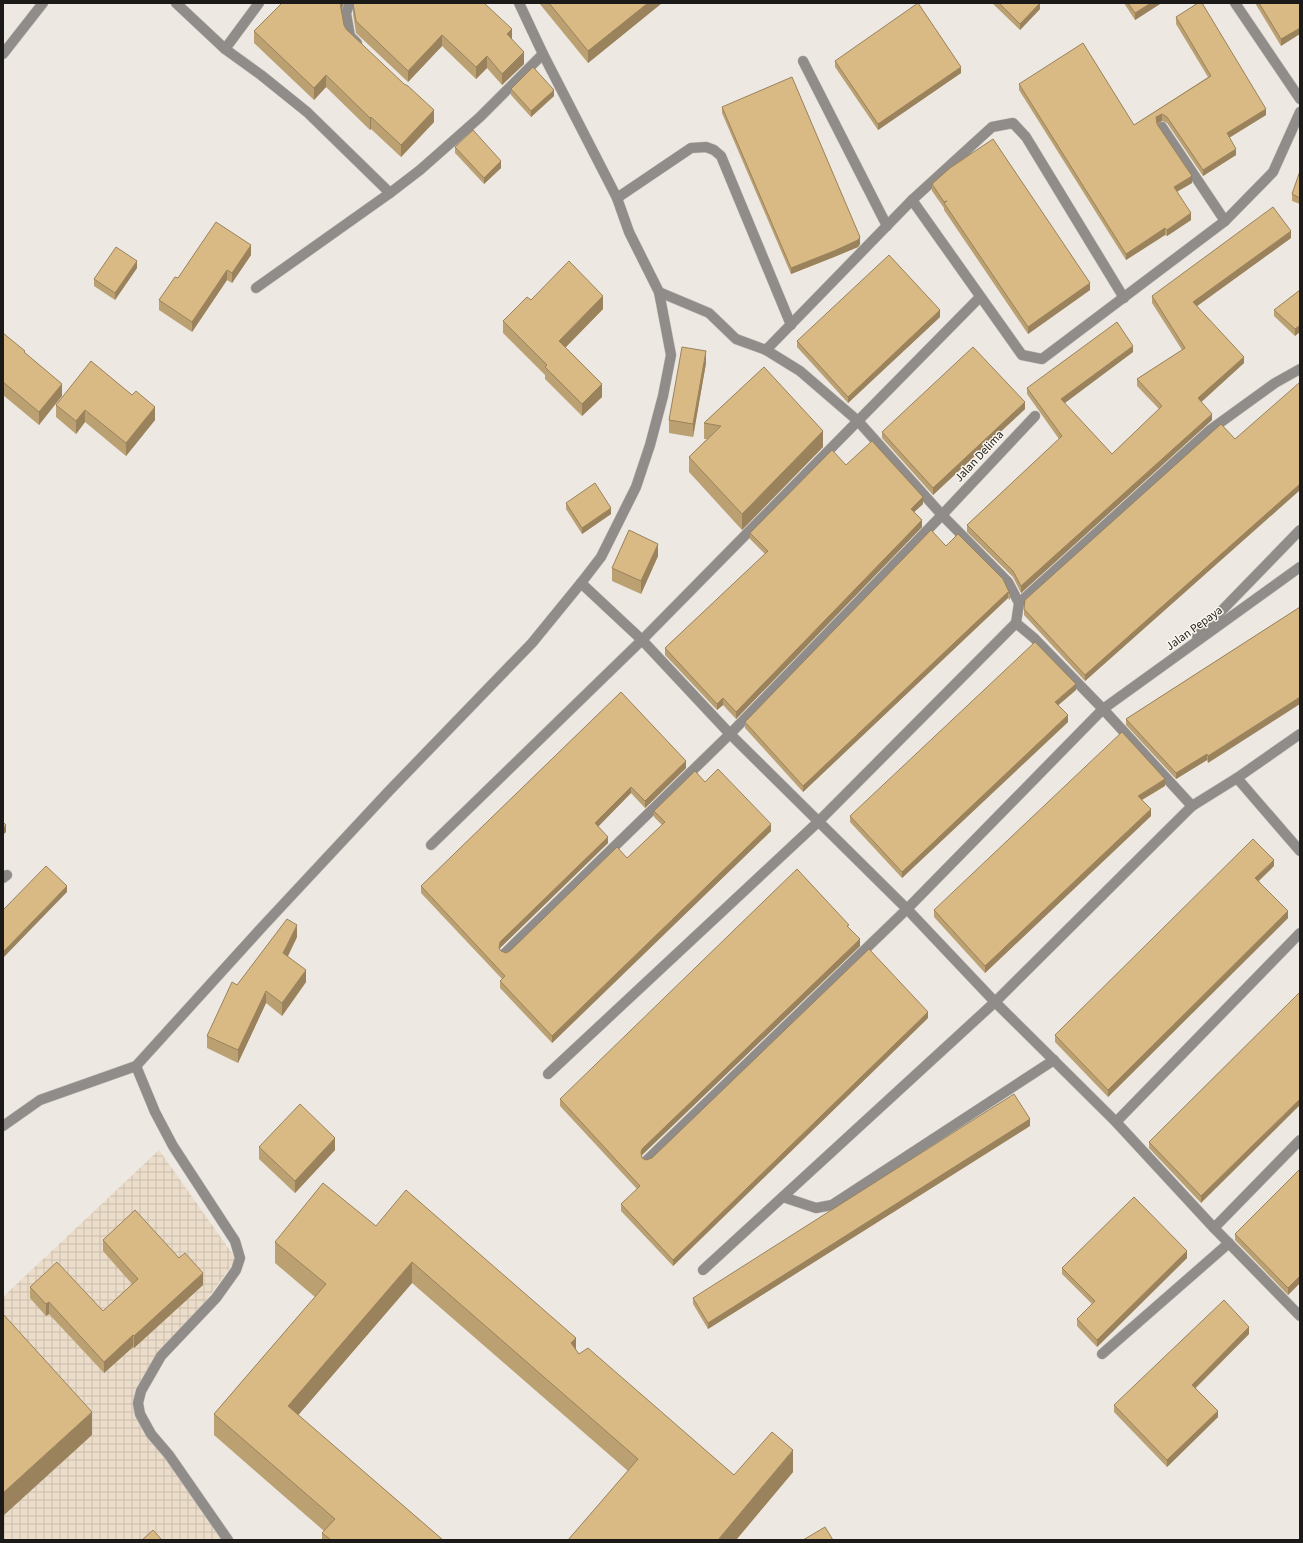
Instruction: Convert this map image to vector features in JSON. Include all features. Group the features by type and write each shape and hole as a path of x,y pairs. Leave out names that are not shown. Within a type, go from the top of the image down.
{"street":[{"path":"3,54 43,3"},
{"path":"176,3 225,49 261,75 307,112 390,193"},
{"path":"225,49 259,3"},
{"path":"350,3 346,13 350,36 362,47"},
{"path":"3,1126 40,1100 136,1066 264,925 389,791 532,643 582,583 601,556 636,487 664,396 671,355 659,292 629,232 618,198 543,54 519,3"},
{"path":"1235,3 1300,99"},
{"path":"256,288 420,170 480,117 543,54"},
{"path":"803,61 887,226"},
{"path":"912,200 1022,355 1042,359 1225,221 1273,172 1300,112"},
{"path":"766,350 912,200 992,127 1013,123 1026,137 1124,298"},
{"path":"1162,127 1225,221"},
{"path":"618,198 691,148 706,147 714,150 721,156 791,325"},
{"path":"548,1074 818,822 1016,623 1019,603 1008,582 942,515 858,421 800,371 766,350 736,339 709,313 659,292"},
{"path":"431,845 642,640 980,297"},
{"path":"1019,603 1210,430 1275,383 1300,369"},
{"name":"Jalan Delima","path":"505,953 730,734 942,515 1035,416"},
{"path":"1177,656 1300,530"},
{"name":"Jalan Pepaya","path":"647,1160 907,909 1103,709 1300,567"},
{"path":"582,583 642,640 730,734 907,909 995,1002 1116,1122 1214,1228 1298,1311"},
{"path":"1016,623 1034,638 1103,709 1192,806"},
{"path":"703,1270 995,1002 1192,806 1238,778 1300,734"},
{"path":"1238,778 1300,851"},
{"path":"1116,1122 1300,933"},
{"path":"783,1197 816,1208 832,1205 1054,1060"},
{"path":"136,1066 155,1112 173,1146 235,1241 240,1258 236,1270 216,1298 161,1356 141,1391 138,1403 140,1414 151,1434 169,1455 228,1540"},
{"path":"1214,1228 1300,1140"},
{"path":"1102,1354 1229,1243"}],"shaded area":[{"path":"159,1150 236,1259 135,1401 232,1540 3,1540 3,1297"}],"building":[{"path":"282,3 340,3 346,29 434,110 401,145 371,117 370,118 326,75 314,88 254,31"},
{"path":"353,3 484,3 512,29 507,34 524,52 502,74 487,56 476,67 442,35 408,71 356,21"},
{"path":"549,3 648,3 588,51"},
{"path":"918,3 961,67 878,124 835,61"},
{"path":"999,3 1040,3 1020,24"},
{"path":"1128,3 1151,3 1135,13"},
{"path":"1198,3 1202,3 1266,109 1227,133 1236,149 1203,170 1167,117 1162,114 1156,117 1157,124 1192,176 1174,187 1191,213 1167,230 1165,228 1126,254 1019,84 1083,43 1134,125 1211,76 1176,17"},
{"path":"1259,3 1300,3 1300,28 1281,39"},
{"path":"533,67 554,90 531,111 511,89"},
{"path":"792,77 860,237 858,240 834,251 791,268 722,107"},
{"path":"473,130 501,161 484,178 455,147"},
{"path":"993,139 1090,283 1028,327 944,203 947,201 944,202 932,184 950,168"},
{"path":"1300,171 1300,198 1292,194"},
{"path":"1273,207 1291,231 1193,302 1244,357 1198,398 1212,414 1021,586 1013,571 967,525 1062,436 1027,388 1117,322 1133,346 1061,399 1112,454 1162,406 1137,379 1185,348 1152,296"},
{"path":"216,222 251,245 232,273 227,270 192,322 159,300 175,277 178,278"},
{"path":"116,247 137,261 115,293 94,279"},
{"path":"889,255 940,310 848,397 797,341"},
{"path":"569,261 603,296 559,341 602,384 582,404 545,367 547,365 503,321 527,297 531,300"},
{"path":"1300,290 1300,325 1295,329 1274,310"},
{"path":"3,333 62,384 39,412 3,382"},
{"path":"682,347 706,351 693,424 669,420"},
{"path":"973,347 1025,402 933,488 882,432"},
{"path":"91,361 132,395 136,391 155,407 126,443 85,410 76,421 56,405"},
{"path":"764,367 823,431 742,514 689,457 721,426 704,423"},
{"path":"1299,383 1300,484 1085,675 1024,609 1025,600 1221,424 1235,439"},
{"path":"872,441 923,497 911,509 922,520 736,712 723,698 717,704 665,648 768,551 750,533 832,450 846,465"},
{"path":"595,483 611,508 582,528 566,503"},
{"path":"629,530 658,544 641,581 612,568"},
{"path":"931,530 946,546 958,534 1003,579 1010,594 1008,592 803,786 745,722"},
{"path":"1300,607 1300,697 1208,756 1207,754 1176,773 1126,719"},
{"path":"1035,642 1076,684 1055,702 1068,715 902,872 850,816"},
{"path":"621,692 686,761 645,801 631,787 595,823 608,837 500,942 499,948 501,951 506,953 510,951 617,847 627,858 665,822 654,811 695,771 705,782 718,769 771,824 552,1036 500,981 505,976 421,886"},
{"path":"1122,732 1165,779 1138,796 1151,809 985,966 934,910"},
{"path":"3,822 6,825 3,829"},
{"path":"1253,839 1274,860 1255,878 1288,911 1108,1090 1055,1035"},
{"path":"46,866 67,886 3,952 3,910"},
{"path":"797,869 860,939 642,1149 642,1158 646,1160 652,1158 869,949 928,1012 673,1260 621,1204 640,1186 560,1099"},
{"path":"287,919 297,925 283,953 306,970 282,1003 266,991 238,1050 207,1036 232,982 237,985"},
{"path":"1300,992 1300,1099 1201,1196 1149,1142"},
{"path":"1014,1094 1030,1119 708,1323 693,1298"},
{"path":"300,1104 335,1138 295,1181 259,1147"},
{"path":"1300,1169 1300,1276 1288,1288 1235,1234"},
{"path":"323,1183 376,1226 406,1190 576,1338 571,1343 579,1354 588,1348 734,1475 772,1432 793,1450 718,1540 568,1540 638,1459 412,1262 288,1406 443,1540 331,1540 322,1533 335,1519 214,1414 326,1284 275,1242"},
{"path":"1134,1197 1187,1251 1097,1340 1077,1319 1095,1301 1062,1268"},
{"path":"135,1210 179,1258 185,1253 203,1273 104,1362 49,1302 46,1304 30,1287 57,1262 103,1311 138,1279 103,1240"},
{"path":"1224,1300 1249,1327 1192,1385 1218,1411 1167,1460 1114,1405"},
{"path":"3,1314 92,1412 3,1493"},
{"path":"825,1527 833,1540 803,1540"},
{"path":"153,1530 162,1540 142,1540"}]}
